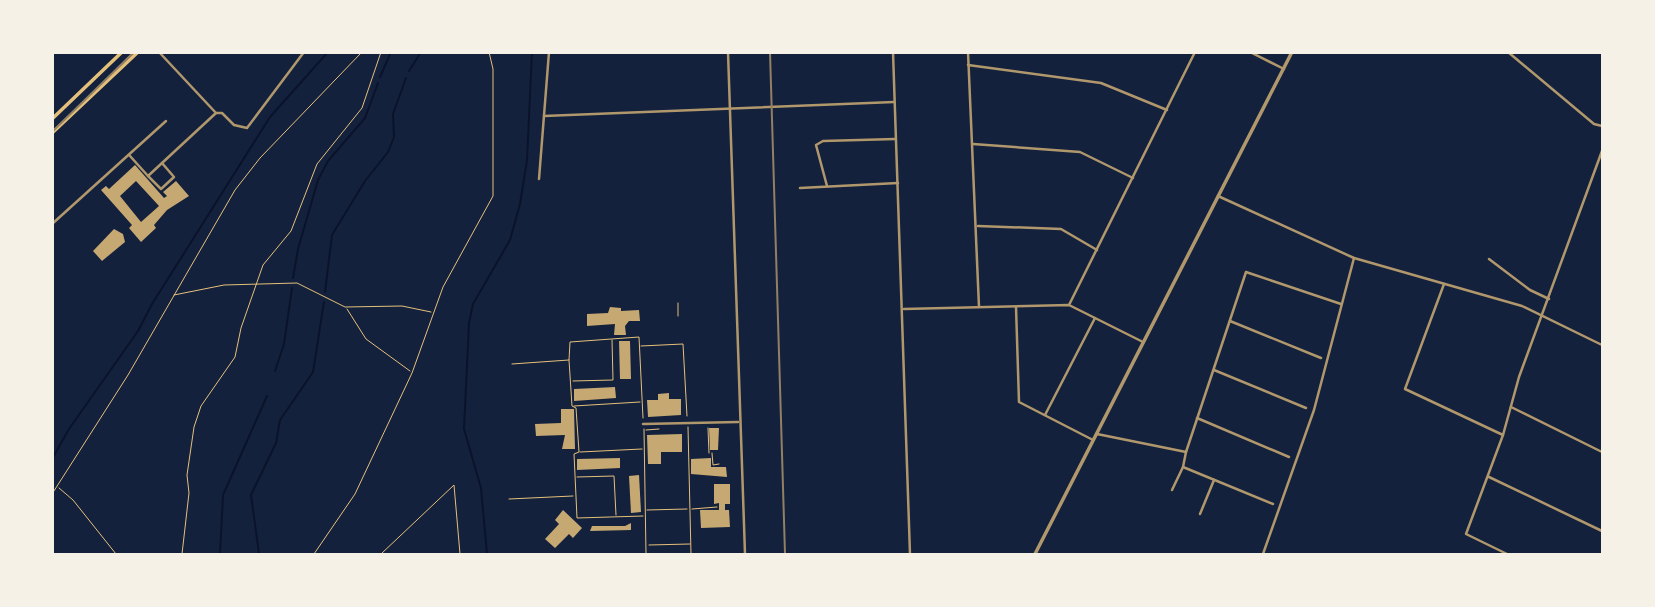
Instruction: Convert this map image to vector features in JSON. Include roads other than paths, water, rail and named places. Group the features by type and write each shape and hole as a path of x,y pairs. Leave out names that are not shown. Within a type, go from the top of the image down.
{"main road":[{"path":"52,119 122,52"},
{"path":"52,133 138,52"}],"street":[{"path":"159,52 216,113"},
{"path":"148,176 216,113 222,113 234,125 247,128 304,52"},
{"path":"539,179 549,52"},
{"path":"728,52 745,555"},
{"path":"892,52 910,555"},
{"path":"968,52 978,226 979,307"},
{"path":"1069,305 1195,52"},
{"path":"1250,52 1284,69"},
{"path":"1035,555 1292,52"},
{"path":"1508,52 1594,124 1602,126"},
{"path":"968,65 1101,83 1167,110"},
{"path":"544,116 894,102"},
{"path":"52,224 166,121"},
{"path":"827,186 816,145 823,141 895,139"},
{"path":"973,144 1080,152 1133,178"},
{"path":"1507,555 1466,534 1503,436 1543,315 1600,168 1602,151"},
{"path":"129,155 161,190 174,177 162,163"},
{"path":"800,188 898,183"},
{"path":"1218,196 1354,258 1522,306 1602,345"},
{"path":"978,226 1061,229 1097,250"},
{"path":"1263,555 1304,443 1354,258"},
{"path":"1489,259 1530,290 1549,299"},
{"path":"1172,490 1183,467 1246,272 1341,304"},
{"path":"1444,284 1405,389 1503,436"},
{"path":"903,309 1069,305 1143,342"},
{"path":"1016,307 1019,402 1093,440"},
{"path":"1045,415 1095,318"},
{"path":"1230,321 1321,358"},
{"path":"1214,370 1306,408"},
{"path":"1511,407 1602,452"},
{"path":"1198,418 1289,457"},
{"path":"643,424 739,422"},
{"path":"1097,434 1186,452"},
{"path":"1183,467 1273,504"},
{"path":"1487,476 1602,531"},
{"path":"1200,514 1214,480"}],"waterway":[{"path":"52,459 69,429 138,331 152,304 270,117 328,52"},
{"path":"380,77 391,52"},
{"path":"409,71 421,52"},
{"path":"487,554 481,488 464,429 469,323 473,304 510,240 520,204 527,160 532,52"},
{"path":"325,292 332,235 365,181 388,152 394,137 393,114 406,78"},
{"path":"293,278 298,249 318,180 328,161 365,118 378,83"},
{"path":"275,371 284,344 292,288"},
{"path":"259,554 251,495 276,443 280,420 313,372 324,302"},
{"path":"220,554 223,495 267,396"}],"tram line":[{"path":"52,132 134,52"}],"railway":[{"path":"770,52 785,554"}]}
